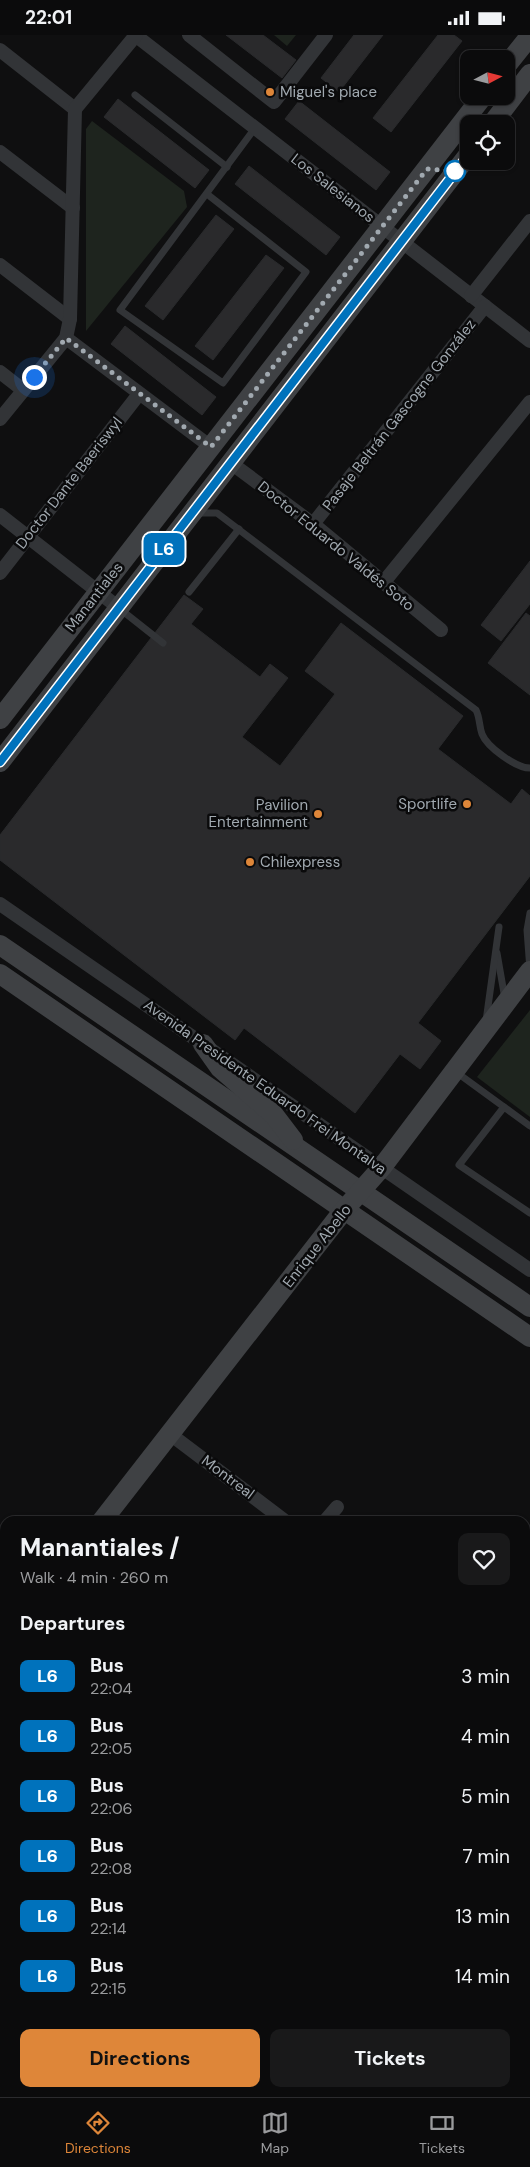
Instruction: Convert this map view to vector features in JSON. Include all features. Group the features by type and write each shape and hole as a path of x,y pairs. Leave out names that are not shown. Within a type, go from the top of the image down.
{"street":[{"path":"0,419 66,338 70,319 74,109 136,35"},
{"name":"Los Salesianos","path":"136,35 400,242 530,341"},
{"path":"189,35 274,102 326,35"},
{"path":"515,55 530,36"},
{"path":"0,50 74,109"},
{"path":"499,115 530,74"},
{"name":"Manantiales","path":"0,719 476,105"},
{"path":"0,152 73,209"},
{"name":"Manantiales","path":"0,762 460,165"},
{"name":"Pasaje Beltrán Gascogne González","path":"472,296 530,221"},
{"path":"0,265 70,319"},
{"name":"Pasaje Beltrán Gascogne González","path":"313,524 485,306"},
{"path":"66,338 211,447"},
{"path":"0,372 23,390"},
{"name":"Doctor Dante Baeriswyl","path":"0,573 139,394"},
{"path":"382,583 530,402"},
{"name":"Doctor Eduardo Valdés Soto","path":"230,463 313,524 441,630"},
{"path":"0,515 119,608"},
{"name":"Avenida Presidente Eduardo Frei Montalva","path":"0,904 530,1270"},
{"name":"Avenida Presidente Eduardo Frei Montalva","path":"0,945 530,1307"},
{"name":"Enrique Abello","path":"106,1516 344,1210 382,1167 530,971"},
{"path":"0,974 530,1337"},
{"path":"202,1044 223,1072 281,1122 299,1151"},
{"name":"Montreal","path":"170,1434 278,1516"},
{"path":"330,1516 337,1507"}],"lane":[{"path":"135,95 227,167"},
{"path":"206,194 306,272 223,383 120,310 206,194 256,128"},
{"path":"191,514 208,511 217,513 239,529 476,710 486,742 516,765 530,768"},
{"path":"189,592 239,529"},
{"path":"119,608 163,643"},
{"path":"530,913 527,930 530,971"},
{"path":"485,1030 495,945 499,927"},
{"path":"495,945 506,1002"},
{"path":"454,1071 530,1126"},
{"path":"504,1107 459,1165 530,1213"}],"shaded area":[{"path":"274,35 296,35 287,46"},
{"path":"92,121 184,191 187,207 86,331 86,129"},
{"path":"530,1010 530,1117 477,1077"}],"building":[{"path":"226,35 263,35 296,60 282,78"},
{"path":"354,35 383,35 339,92 321,78"},
{"path":"438,35 454,35 462,41 391,132 373,118"},
{"path":"118,99 209,170 195,188 104,117"},
{"path":"299,101 390,172 376,190 285,119"},
{"path":"249,166 340,237 326,255 235,184"},
{"path":"216,215 234,229 163,320 145,306"},
{"path":"266,255 284,268 213,360 195,346"},
{"path":"125,326 216,397 202,415 111,344"},
{"path":"530,561 530,604 501,641 481,625"},
{"path":"184,595 203,609 191,624 260,677 270,664 288,678 242,737 280,766 335,694 305,671 341,623 463,716 438,749 511,804 522,789 530,796 530,876 418,1023 441,1041 420,1069 400,1054 355,1113 244,1028 235,1040 0,860 0,835"},
{"path":"526,613 530,616 530,695 488,663"}],"bus line":[{"name":"L6","path":"0,762 460,166"}],"place":[{"name":"Miguel's place","path":"270,92"},
{"name":"Sportlife","path":"467,804"},
{"name":"Pavilion Entertainment","path":"318,814"},
{"name":"Chilexpress","path":"250,862"}],"route":[{"path":"34,377 66,338 211,447 427,169 455,171"}]}
